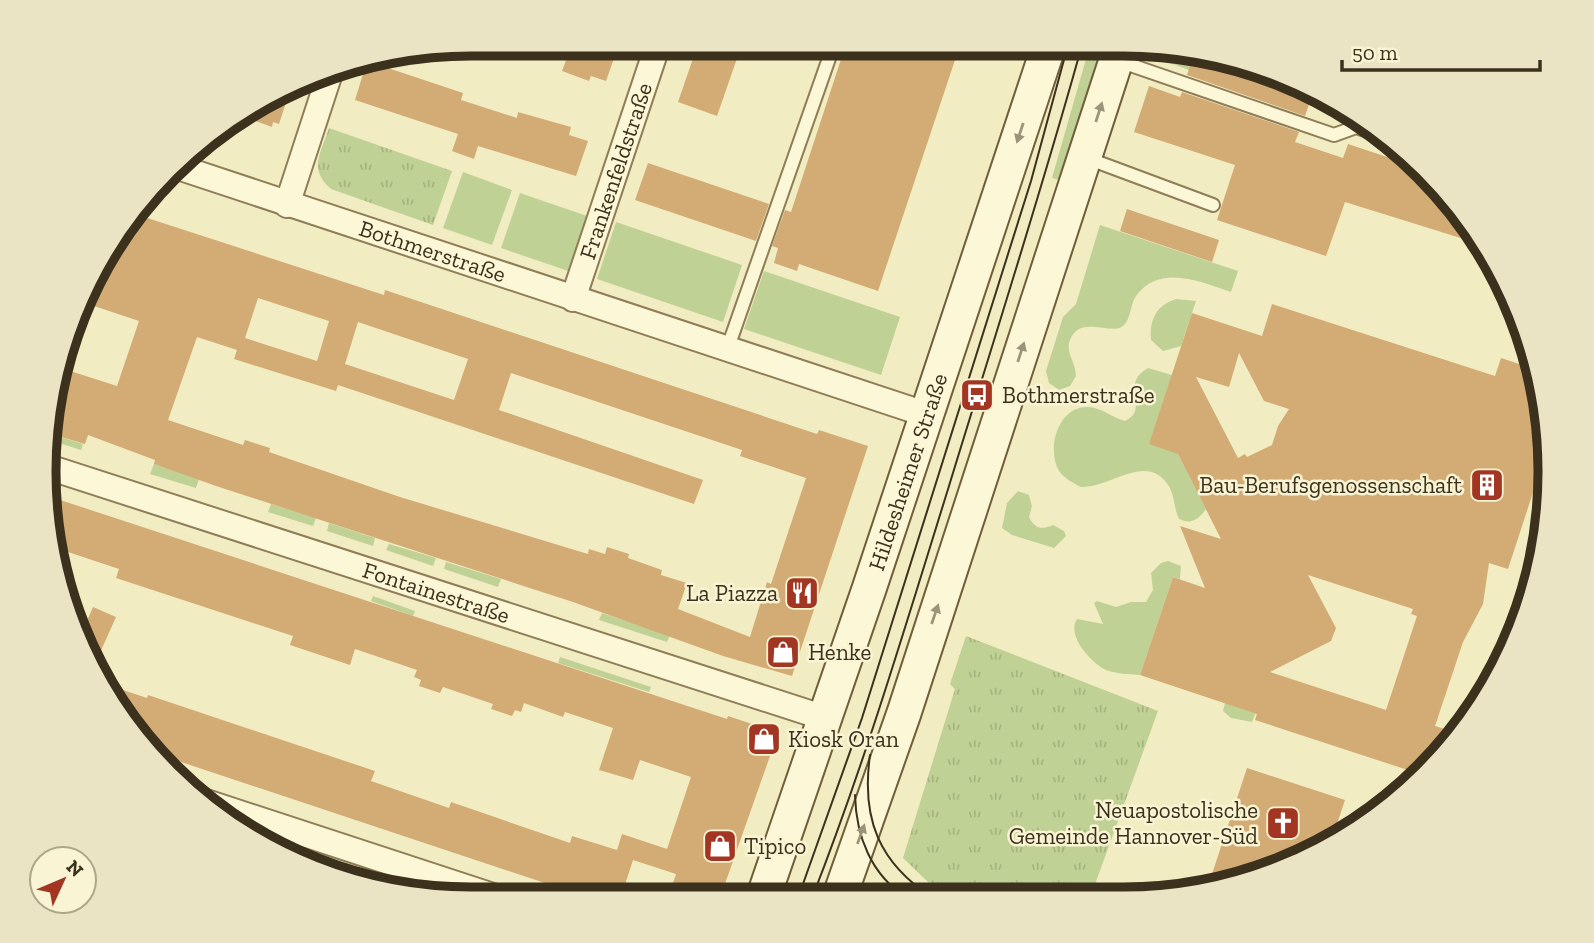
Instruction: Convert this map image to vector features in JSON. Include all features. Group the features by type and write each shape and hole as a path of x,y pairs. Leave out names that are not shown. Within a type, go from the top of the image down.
{"main road":[{"name":"Hildesheimer Straße","path":"767,887 1045,56"},
{"path":"843,887 904,713 1117,56"}],"street":[{"name":"Frankenfeldstraße","path":"573,299 654,56"},
{"path":"287,205 327,82"},
{"name":"Bothmerstraße","path":"186,170 925,415"},
{"name":"Fontainestraße","path":"56,470 825,718"},
{"path":"232,811 465,887"}],"lane":[{"path":"727,350 830,56"},
{"path":"1129,56 1334,135 1355,127"},
{"path":"1084,157 1213,205"}],"green space":[{"path":"1087,56 1103,56 1064,181 1052,178"},
{"path":"1155,58 1192,62 1189,70"},
{"path":"329,128 452,171 433,225 331,189 324,182 318,168 318,160"},
{"path":"463,172 512,190 492,245 443,228"},
{"path":"520,193 590,217 571,272 501,248"},
{"path":"616,222 742,265 723,322 597,279"},
{"path":"1100,225 1238,271 1231,292 1194,280 1157,280 1136,296 1128,320 1123,326 1111,329 1081,328 1075,332 1069,344 1076,376 1070,386 1059,390 1049,383 1046,371 1063,317 1076,304"},
{"path":"764,271 900,317 881,375 744,329"},
{"path":"1176,299 1196,301 1181,346 1163,351 1151,340 1151,326 1163,305"},
{"path":"1148,368 1172,375 1178,454 1206,509 1191,521 1179,519 1170,488 1161,477 1151,472 1140,471 1093,486 1081,487 1063,476 1055,462 1058,430 1069,413 1078,408 1089,407 1125,421 1135,410 1135,382"},
{"path":"58,436 83,444 81,450 57,442"},
{"path":"154,464 199,479 196,488 150,474"},
{"path":"1018,491 1029,495 1032,506 1029,517 1036,526 1045,528 1053,525 1064,531 1066,536 1054,548 1012,535 1002,528 1007,503"},
{"path":"271,504 316,518 313,526 268,512"},
{"path":"329,523 375,538 373,546 327,531"},
{"path":"389,544 436,558 433,566 386,550"},
{"path":"1168,561 1181,566 1180,579 1173,577 1140,675 1106,670 1087,655 1077,640 1074,625 1077,619 1103,624 1094,603 1097,601 1116,607 1131,602 1146,602 1153,590 1151,573 1161,563"},
{"path":"446,562 501,579 498,587 444,569"},
{"path":"373,596 415,611 413,616 371,601"},
{"path":"602,613 670,635 667,642 599,620"},
{"path":"966,636 1158,711 1094,887 936,887 903,858 955,689 950,684"},
{"path":"560,657 651,687 649,692 558,663"},
{"path":"1265,689 1252,722 1231,718 1223,711 1225,703"}],"building":[{"path":"568,56 615,56 606,81 591,76 589,81 562,71"},
{"path":"694,56 738,56 717,116 678,102"},
{"path":"842,56 956,56 878,291 799,264 797,271 774,263 778,248 772,246 785,210 791,212"},
{"path":"1191,62 1204,64 1256,78 1310,101 1305,116 1187,75"},
{"path":"382,66 463,93 461,100 517,118 518,112 571,127 569,135 588,141 576,176 478,146 474,159 452,151 458,134 355,100 364,70"},
{"path":"1149,86 1180,97 1182,92 1299,132 1295,142 1343,158 1348,144 1398,161 1435,198 1467,240 1345,202 1326,256 1217,220 1235,165 1134,132"},
{"path":"287,100 279,124 273,122 272,127 251,120"},
{"path":"648,163 769,204 756,241 635,200"},
{"path":"1127,209 1219,240 1212,262 1120,231"},
{"path":"144,217 384,295 385,290 817,434 819,430 868,446 792,676 723,656 573,602 216,486 154,464 155,460 88,435 85,444 58,436 69,370 117,386 139,321 91,305 112,264","holes":["258,298 329,321 317,361 245,338","358,322 468,359 454,400 345,364","197,337 237,350 234,359 336,391 338,385 694,504 703,480 499,410 511,373 742,450 740,456 806,478 771,584 767,582 750,637 678,609 687,583 661,575 662,570 628,558 629,554 607,547 605,554 589,549 588,554 400,497 269,452 270,448 245,440 243,445 168,420"]},
{"path":"1272,304 1495,376 1501,358 1524,366 1534,417 1538,478 1508,569 1489,563 1483,604 1463,642 1435,726 1447,730 1410,771 1255,720 1257,714 1140,675 1173,577 1205,588 1180,526 1221,539 1178,454 1149,444 1192,313 1262,336","holes":["1239,353 1264,401 1289,409 1278,426 1272,445 1247,457 1245,454 1238,458 1196,377 1229,387","1308,575 1413,609 1411,614 1417,616 1386,710 1270,672 1331,641 1336,628"]},
{"path":"57,499 727,719 728,716 773,731 776,739 724,887 672,887 676,874 633,860 624,887 557,887 172,759 142,724 118,688 147,698 148,695 375,771 371,781 449,808 451,802 570,843 572,836 617,850 622,834 667,849 691,777 640,760 633,780 599,770 613,728 565,712 563,717 524,703 521,712 515,710 512,716 491,709 493,704 443,687 440,693 419,686 421,680 414,677 417,670 355,649 350,665 290,645 293,636 116,578 119,569 64,551"},
{"path":"93,607 116,617 99,655 88,631 85,624"},
{"name":"Neuapostolische Gemeinde Hannover-Süd","path":"1247,768 1345,800 1336,827 1330,831 1282,855 1211,877"}],"tram line":[{"path":"802,887 862,718 1031,181 1065,56"},
{"path":"816,887 850,796 901,641 1034,211 1079,56"},
{"path":"870,755 868,799 878,837 899,870 918,887"},
{"path":"855,795 862,840 875,866 892,887"}],"place":[{"name":"Bothmerstraße","path":"977,395"},
{"name":"Bau-Berufsgenossenschaft","path":"1487,485"},
{"name":"La Piazza","path":"802,593"},
{"name":"Henke","path":"783,652"},
{"name":"Kiosk Oran","path":"764,739"},
{"name":"Neuapostolische Gemeinde Hannover-Süd","path":"1283,823"},
{"name":"Tipico","path":"720,846"}]}
